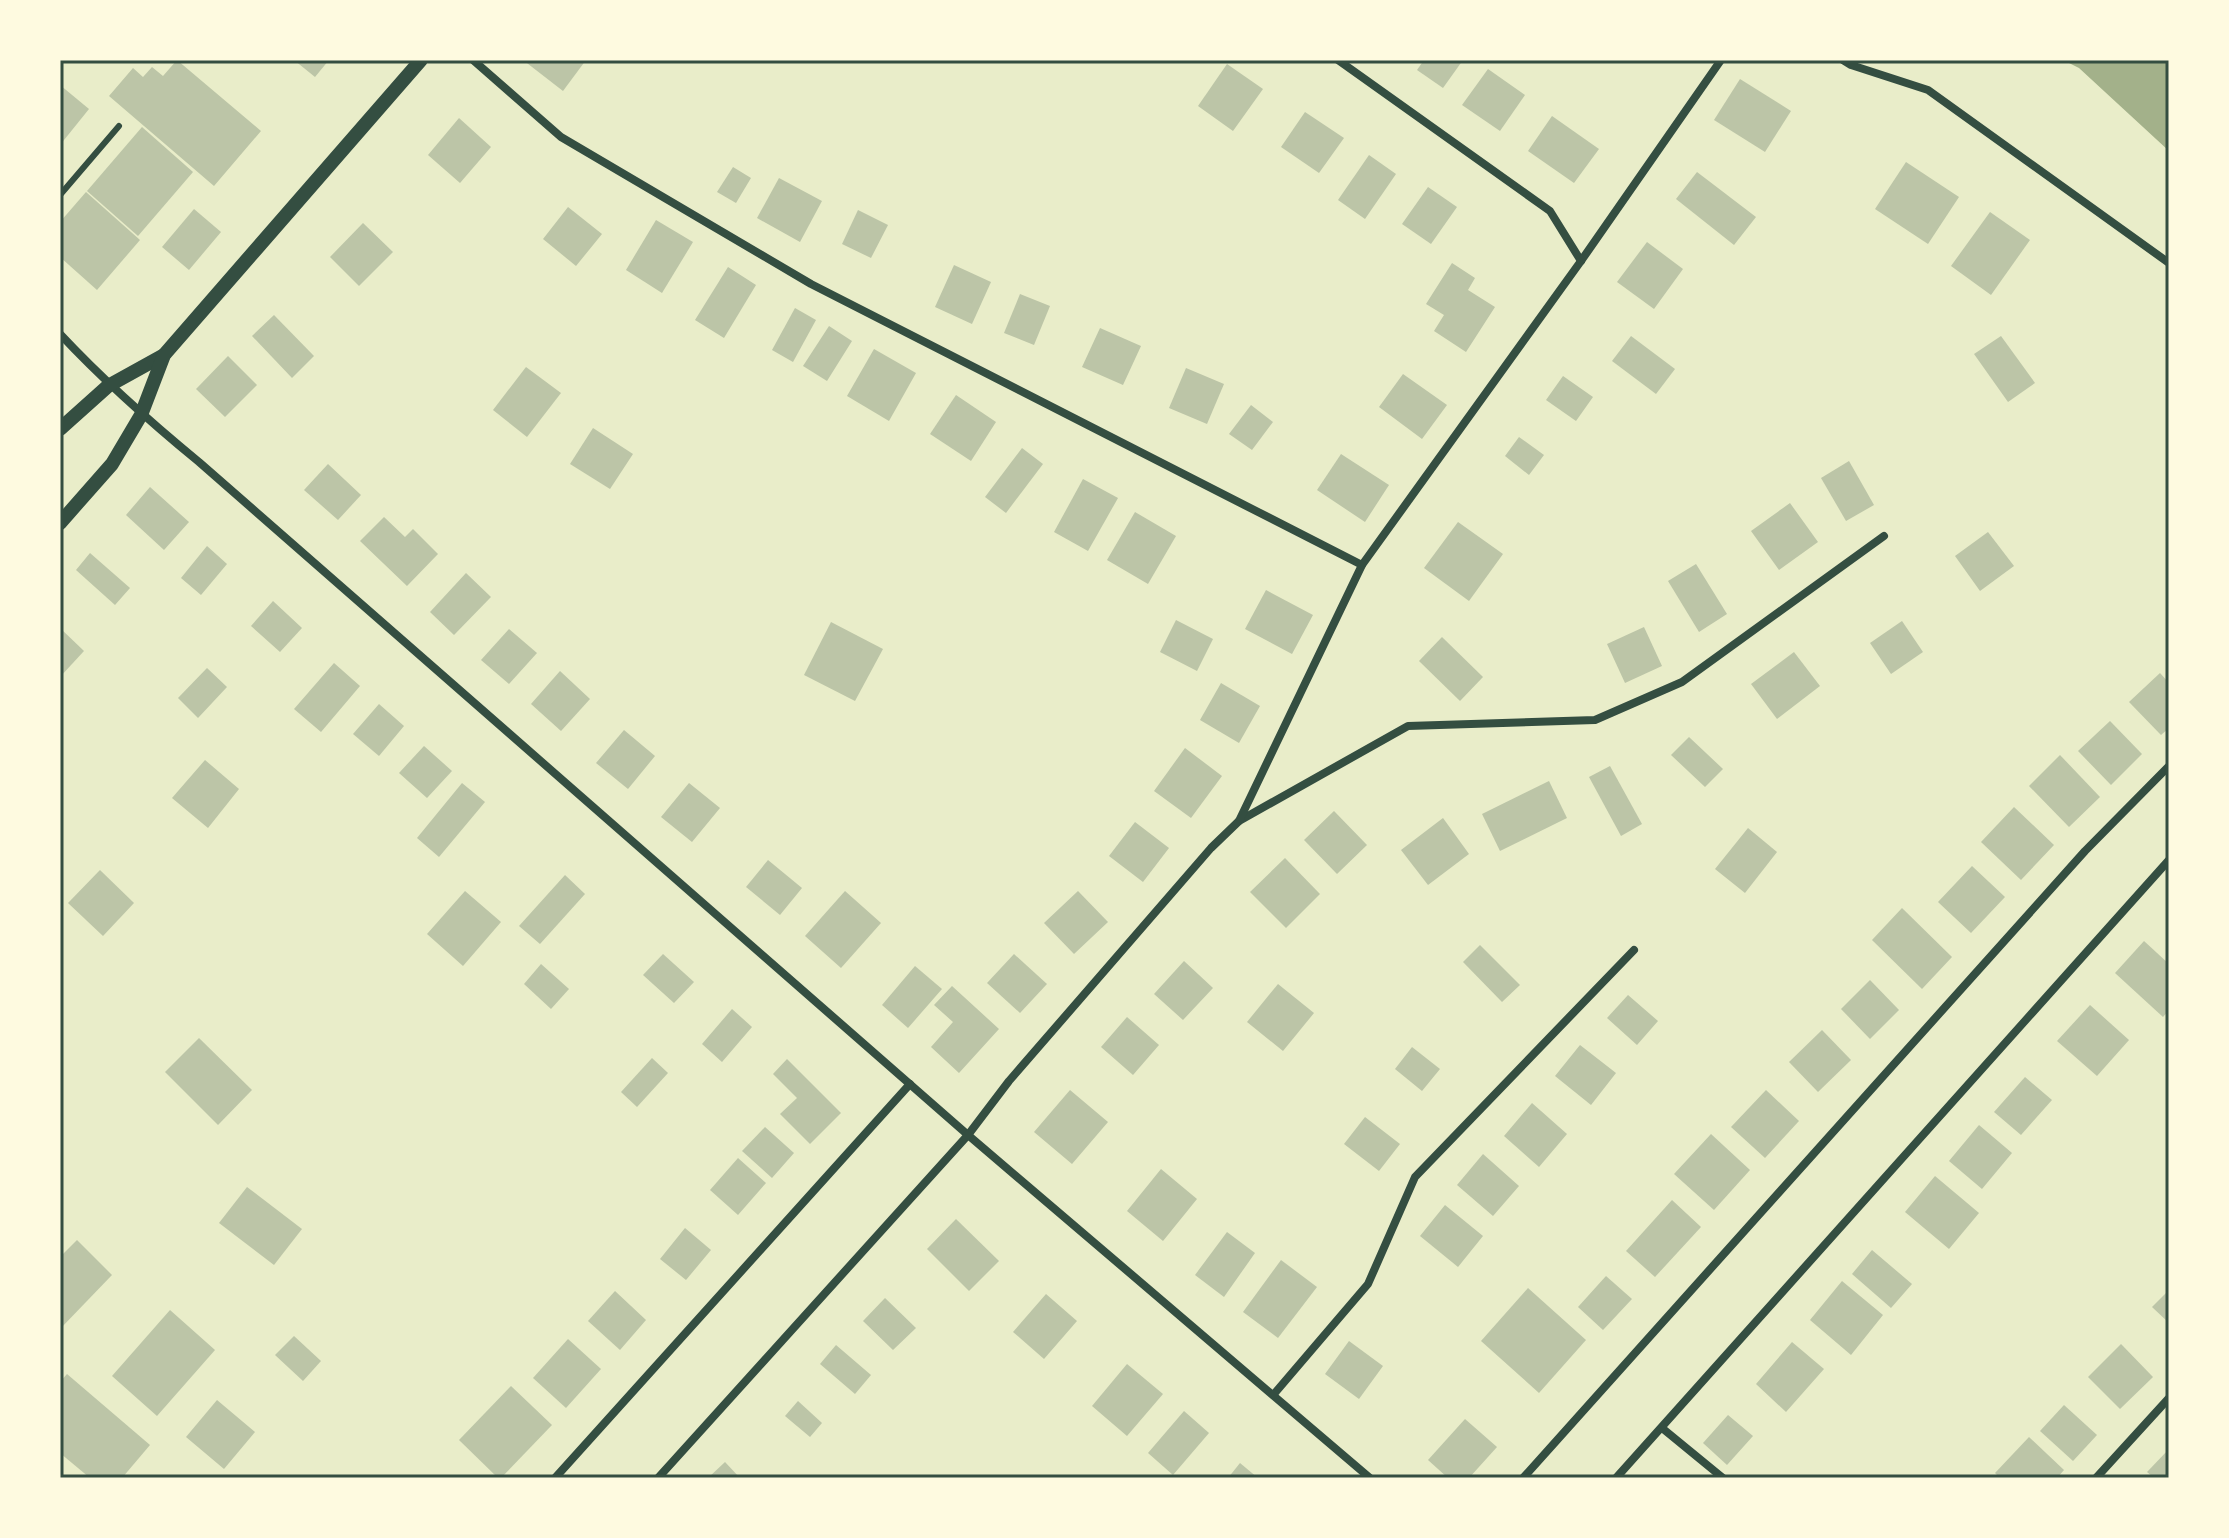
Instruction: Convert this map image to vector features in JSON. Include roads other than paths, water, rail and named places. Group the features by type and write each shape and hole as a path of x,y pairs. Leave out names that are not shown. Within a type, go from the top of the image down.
{"street":[{"path":"60,429 108,386 164,355 421,60"},
{"path":"473,60 561,137 811,284 1362,565"},
{"path":"1338,60 1550,211 1581,261"},
{"path":"1239,821 1362,565 1721,60"},
{"path":"1843,60 1928,90 2169,263"},
{"path":"60,334 108,386 141,415 199,462 968,1135 1370,1478"},
{"path":"60,523 112,464 141,415 164,355"},
{"path":"658,1478 968,1135 1019,1069 1211,848 1239,821 1408,726 1595,720 1682,682 1884,536"},
{"path":"1523,1478 2085,851 2169,766"},
{"path":"1616,1478 2169,860"},
{"path":"1274,1394 1368,1284 1415,1177 1634,950"},
{"path":"555,1478 910,1084"},
{"path":"2096,1478 2169,1398"},
{"path":"1662,1428 1723,1478"}],"lane":[{"path":"60,195 119,126"}]}
